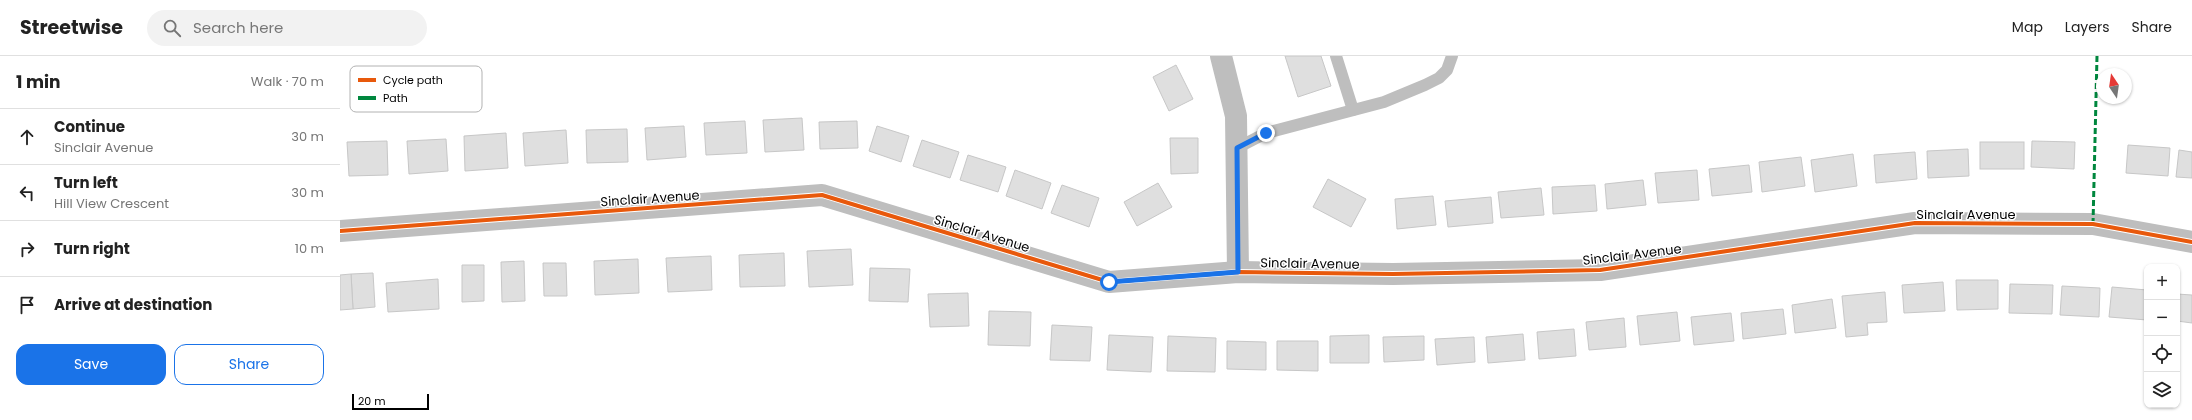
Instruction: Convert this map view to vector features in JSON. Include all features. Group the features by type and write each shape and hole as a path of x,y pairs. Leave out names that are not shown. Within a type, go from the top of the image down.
{"street":[{"path":"1221,56 1236,116 1238,272"},
{"name":"Sinclair Avenue","path":"340,231 822,195 1109,282 1238,272 1393,274 1600,270 1915,223 2093,224 2192,242"}],"lane":[{"path":"1336,56 1353,110"},
{"path":"1237,148 1266,133 1384,102 1440,78 1447,70 1452,56"}],"building":[{"path":"1285,56 1321,56 1331,86 1298,97"},
{"path":"1176,65 1193,99 1169,111 1153,77"},
{"path":"802,118 804,150 765,152 763,120"},
{"path":"745,121 747,153 706,155 704,123"},
{"path":"857,121 858,148 820,149 819,122"},
{"path":"684,126 686,157 647,160 645,128"},
{"path":"877,126 909,136 901,162 869,151"},
{"path":"627,129 628,162 587,163 586,130"},
{"path":"566,130 568,163 525,166 523,133"},
{"path":"506,133 508,168 465,171 464,136"},
{"path":"1170,138 1198,138 1198,173 1171,174"},
{"path":"446,139 448,171 409,174 407,141"},
{"path":"922,140 959,152 950,178 913,166"},
{"path":"387,141 388,175 349,176 347,142"},
{"path":"2032,141 2075,142 2074,169 2031,167"},
{"path":"1980,142 2024,142 2024,169 1980,169"},
{"path":"2128,145 2170,148 2168,176 2126,173"},
{"path":"1968,149 1969,176 1928,178 1927,151"},
{"path":"2179,150 2192,152 2192,178 2176,177"},
{"path":"1915,152 1917,179 1876,183 1874,155"},
{"path":"1853,154 1857,186 1815,192 1811,160"},
{"path":"968,155 1006,167 998,192 960,180"},
{"path":"1801,157 1805,186 1762,192 1759,162"},
{"path":"1749,165 1752,192 1712,196 1709,169"},
{"path":"1015,170 1051,183 1042,209 1006,196"},
{"path":"1697,170 1699,200 1658,203 1655,173"},
{"path":"1328,179 1366,199 1351,227 1313,207"},
{"path":"1643,180 1646,205 1607,209 1605,184"},
{"path":"1158,183 1172,207 1137,226 1124,202"},
{"path":"1062,185 1099,198 1089,227 1051,213"},
{"path":"1595,185 1597,211 1553,214 1552,187"},
{"path":"1541,188 1544,215 1501,218 1498,192"},
{"path":"1433,196 1436,225 1397,229 1395,199"},
{"path":"1491,197 1493,223 1448,227 1445,201"},
{"path":"851,249 853,285 809,287 807,251"},
{"path":"784,253 785,286 740,287 739,255"},
{"path":"711,256 712,290 668,292 666,258"},
{"path":"638,259 639,293 595,295 594,261"},
{"path":"524,261 525,301 502,302 501,262"},
{"path":"543,263 566,263 567,296 544,296"},
{"path":"462,265 484,265 484,301 462,302"},
{"path":"870,268 910,269 908,302 869,301"},
{"path":"373,273 375,307 353,309 351,274"},
{"path":"351,274 353,309 340,310 340,275"},
{"path":"438,279 439,309 388,312 386,283"},
{"path":"1956,280 1998,280 1998,309 1957,310"},
{"path":"1943,282 1945,311 1904,313 1902,285"},
{"path":"2010,284 2053,285 2052,314 2009,313"},
{"path":"2062,286 2100,288 2099,317 2060,315"},
{"path":"2112,287 2144,290 2144,320 2109,317"},
{"path":"1885,292 1887,322 1867,323 1868,335 1846,337 1842,296"},
{"path":"968,293 969,326 930,327 928,294"},
{"path":"2180,294 2192,295 2192,323 2180,321"},
{"path":"1832,299 1836,328 1795,333 1792,305"},
{"path":"1783,309 1786,334 1743,339 1741,313"},
{"path":"989,311 1031,312 1030,346 988,345"},
{"path":"1677,312 1680,341 1640,345 1637,316"},
{"path":"1731,313 1734,341 1694,345 1691,317"},
{"path":"1624,318 1626,347 1589,350 1586,322"},
{"path":"1052,325 1092,327 1090,361 1050,360"},
{"path":"1574,329 1576,356 1539,359 1537,332"},
{"path":"1523,334 1525,360 1488,363 1486,337"},
{"path":"1109,335 1153,337 1151,372 1107,370"},
{"path":"1369,335 1369,363 1330,363 1330,336"},
{"path":"1168,336 1216,338 1215,372 1167,371"},
{"path":"1424,336 1424,360 1384,362 1383,337"},
{"path":"1474,337 1475,362 1437,365 1435,339"},
{"path":"1227,341 1266,342 1266,370 1227,369"},
{"path":"1277,341 1318,341 1318,371 1277,370"}],"marked path":[{"path":"2093,224 2097,56"}],"cycle path":[{"path":"340,231 822,195 1109,282 1238,272 1393,274 1600,270 1915,223 2093,224 2192,242"}],"route":[{"path":"1109,282 1238,272 1237,148 1266,133"}]}
